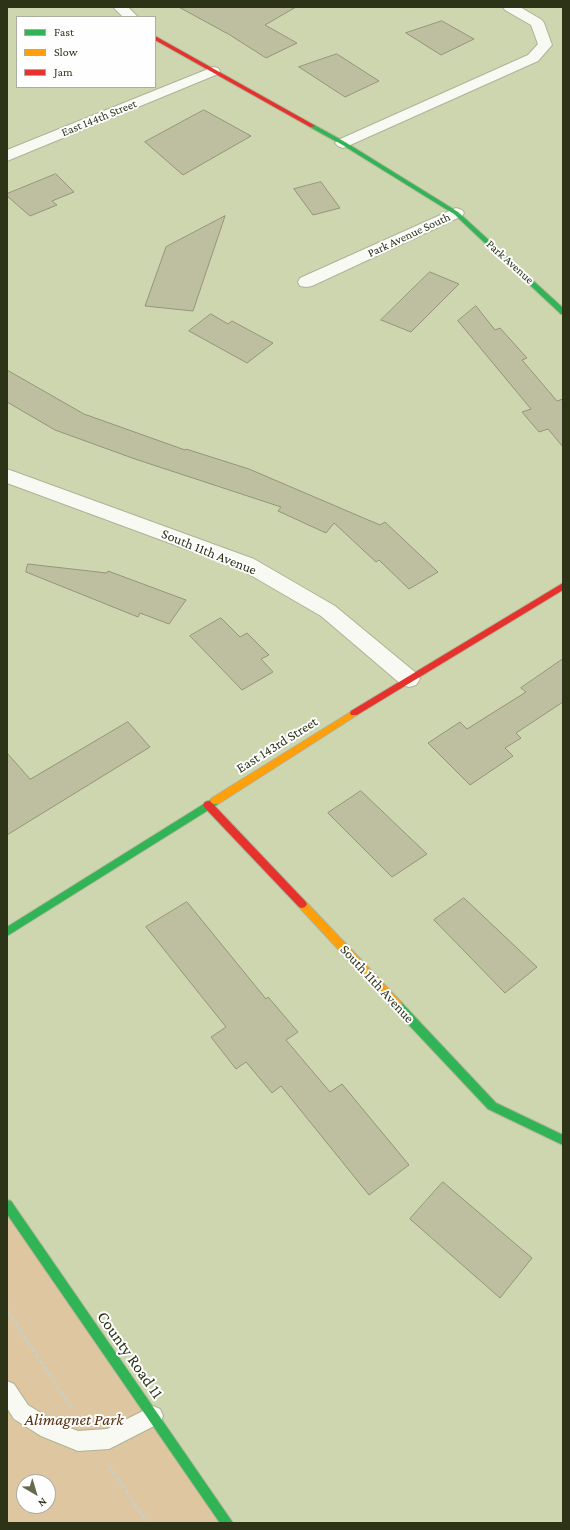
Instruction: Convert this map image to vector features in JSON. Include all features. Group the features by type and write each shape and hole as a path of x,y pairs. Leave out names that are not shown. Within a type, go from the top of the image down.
{"street":[{"path":"120,7 130,16"},
{"path":"343,143 533,58 545,45 537,23 510,7"},
{"path":"156,39 213,71"},
{"name":"Park Avenue South","path":"213,71 343,143 456,213"},
{"name":"East 144th Street","path":"7,156 213,71"},
{"name":"Park Avenue South","path":"306,282 456,213"},
{"name":"Park Avenue","path":"456,213 560,304"},
{"name":"South 11th Avenue","path":"7,476 247,564 328,611 409,679"},
{"name":"East 143rd Street","path":"7,932 208,804 409,679 563,586"},
{"name":"South 11th Avenue","path":"208,804 492,1106 563,1140"},
{"name":"County Road 11","path":"7,1205 227,1523"}],"lane":[{"path":"7,1391 21,1412 48,1429 78,1441 109,1439 153,1416"}],"green space":[{"name":"Alimagnet Park","path":"7,1205 227,1523 7,1523"}],"building":[{"path":"179,7 296,7 265,25 297,43 266,58 230,35"},
{"path":"442,21 474,39 441,55 406,33"},
{"path":"337,54 379,81 345,97 299,67"},
{"path":"204,110 251,136 183,175 145,142"},
{"path":"56,174 74,192 52,201 57,205 30,216 7,196 7,194"},
{"path":"321,182 340,208 313,215 294,189"},
{"path":"225,216 193,311 145,306 166,247"},
{"path":"430,272 459,284 411,332 381,320"},
{"path":"476,306 495,330 500,328 527,358 522,360 557,401 563,399 563,447 548,429 539,432 522,412 531,409 458,321"},
{"path":"211,314 228,324 232,321 273,343 247,363 189,331"},
{"path":"7,370 84,414 185,450 186,449 249,469 380,525 385,522 438,572 409,589 379,560 376,562 334,523 326,533 278,511 281,507 135,459 55,430 7,402"},
{"path":"28,564 107,573 108,571 186,600 169,624 140,613 138,617 26,572"},
{"path":"221,618 240,637 247,633 269,655 261,659 273,672 242,690 190,636"},
{"path":"563,659 563,702 516,733 521,738 505,748 513,756 470,785 428,743 460,722 467,729 526,692 521,688"},
{"path":"128,722 150,747 7,835 7,753 30,779"},
{"path":"361,791 427,854 392,877 328,813"},
{"path":"464,898 537,967 505,993 434,920"},
{"path":"187,902 266,999 268,997 298,1032 286,1040 330,1092 342,1084 409,1165 369,1195 281,1086 272,1093 246,1062 236,1069 211,1037 226,1027 146,927"},
{"path":"443,1182 532,1258 500,1298 410,1219"}],"traffic: fast":[{"path":"312,126 343,143 456,213 563,312"},
{"path":"7,932 215,801"},
{"path":"397,1005 492,1106 563,1140"},
{"path":"7,1205 227,1523"}],"traffic: slow":[{"path":"215,801 354,713"},
{"path":"302,904 397,1005"}],"traffic: jam":[{"path":"156,39 312,126"},
{"path":"354,713 563,586"},
{"path":"208,805 302,904"}]}
